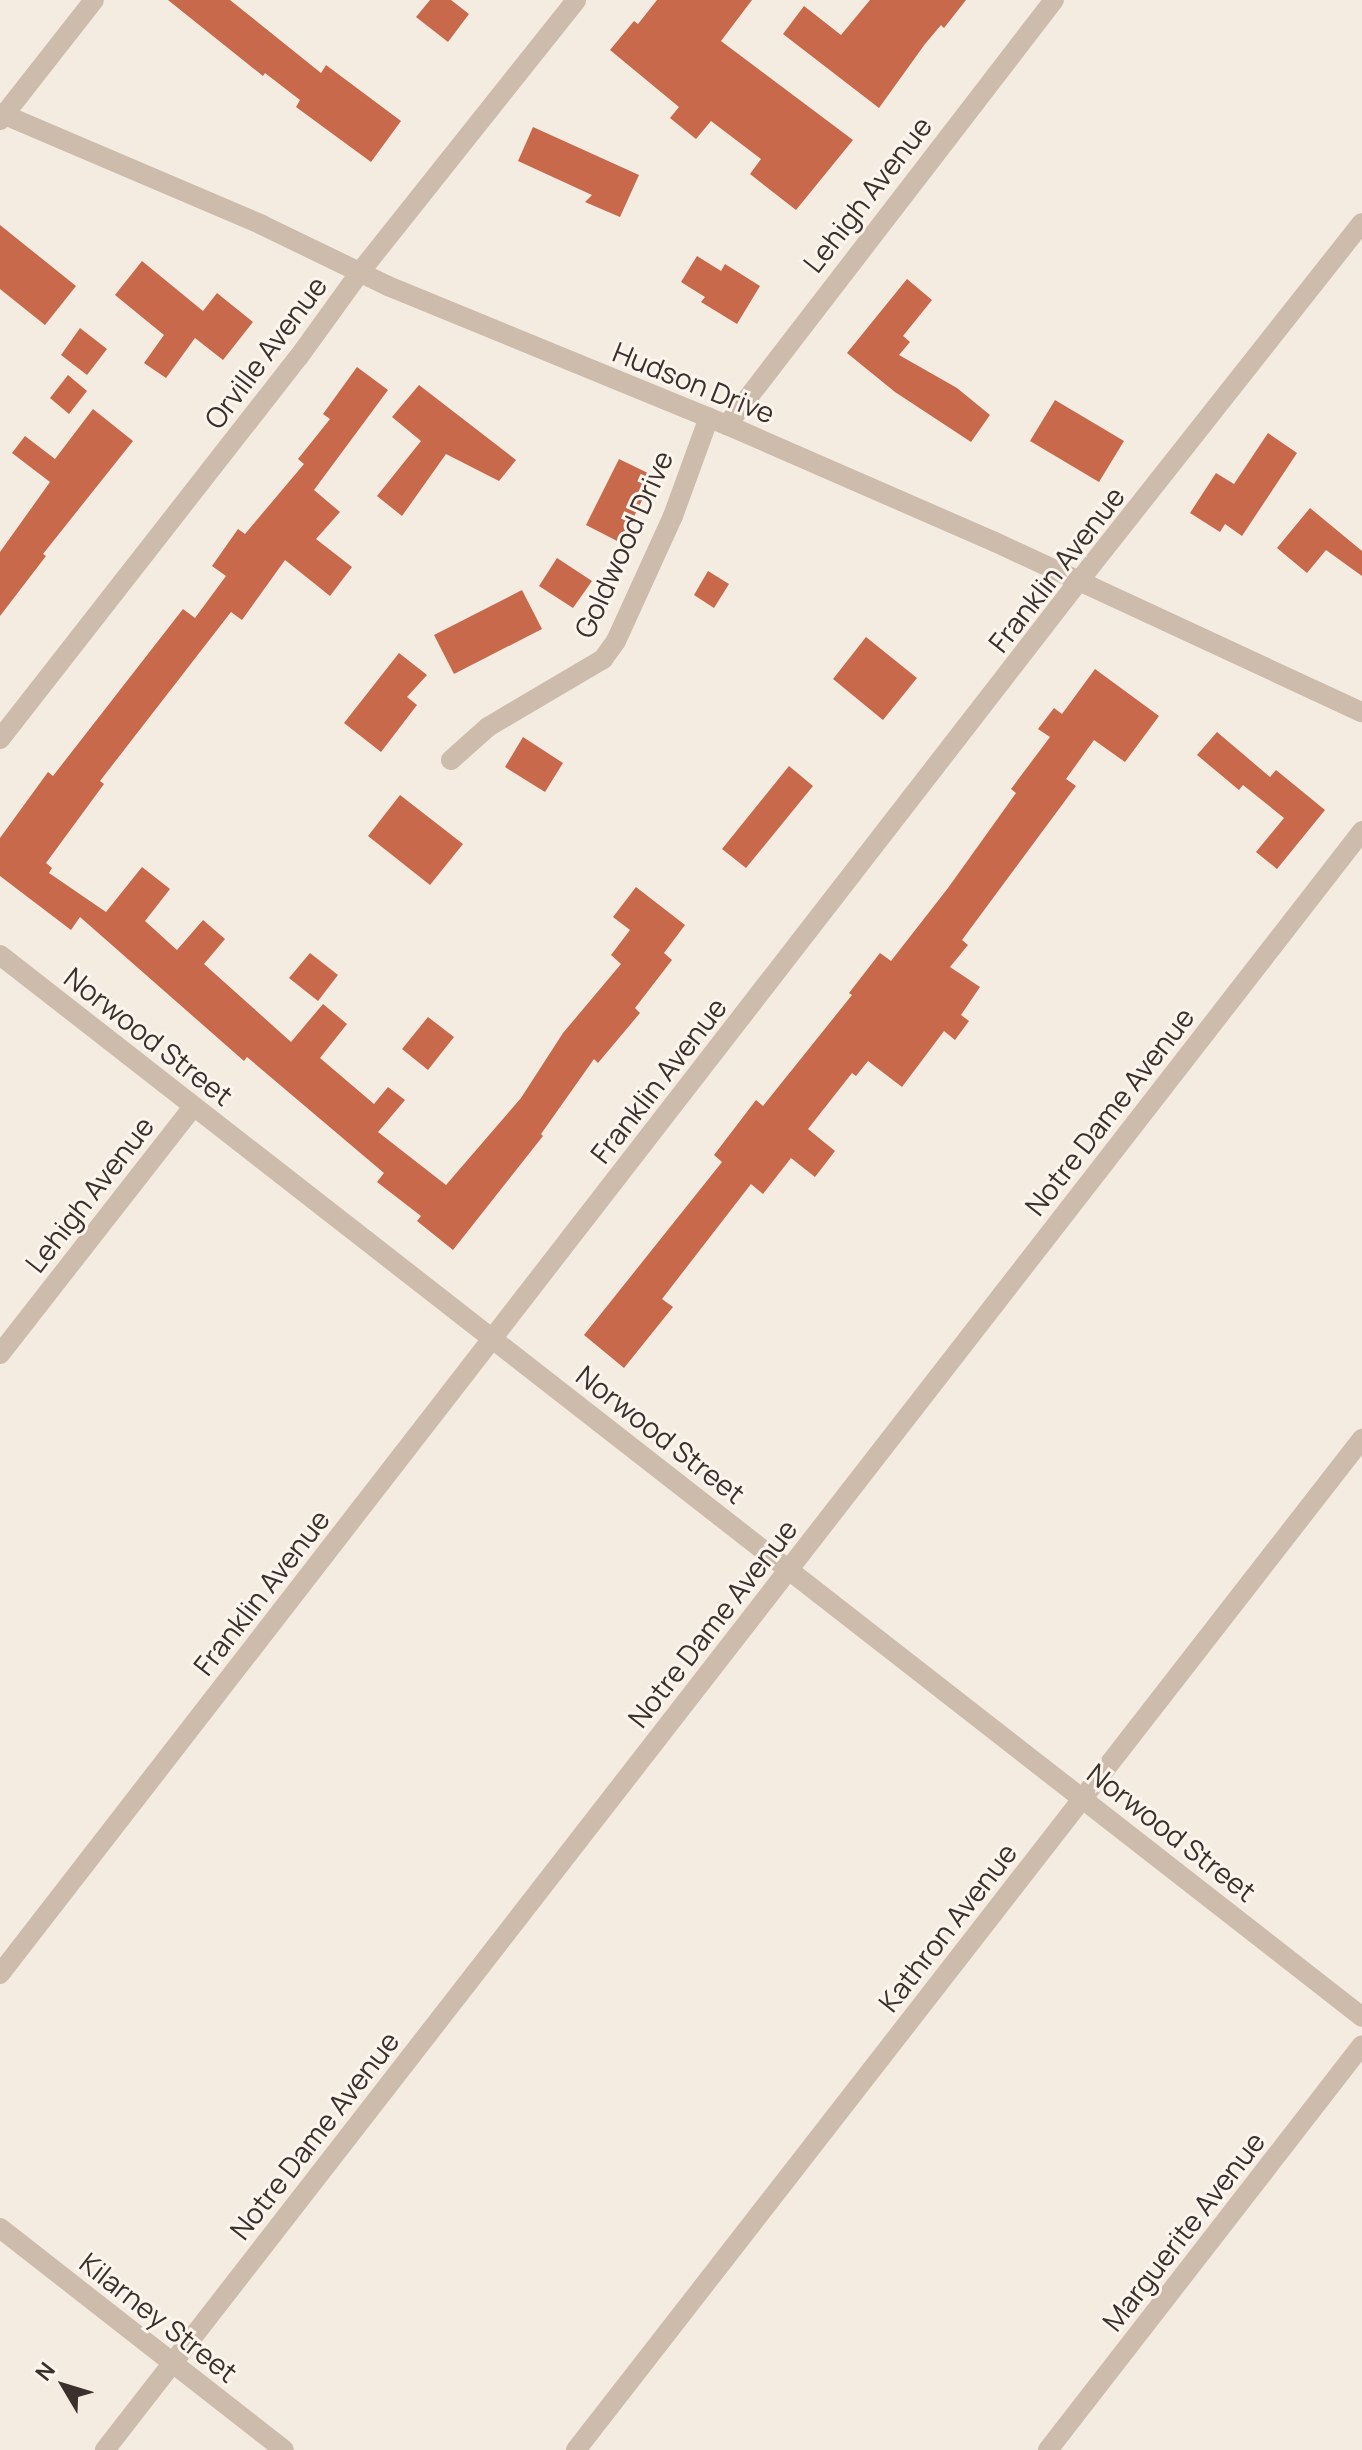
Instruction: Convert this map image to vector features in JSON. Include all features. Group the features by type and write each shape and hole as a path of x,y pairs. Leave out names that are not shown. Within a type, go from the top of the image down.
{"street":[{"path":"1,116 94,0"},
{"name":"Orville Avenue","path":"0,739 298,358 360,272 576,0"},
{"name":"Lehigh Avenue","path":"718,421 1054,0"},
{"name":"Hudson Drive","path":"1,116 262,225 360,272 718,421 1079,581 1362,712"},
{"name":"Franklin Avenue","path":"0,1974 1079,581 1148,498 1362,223"},
{"name":"Goldwood Drive","path":"451,760 488,727 583,672 609,650 718,421"},
{"name":"Notre Dame Avenue","path":"105,2450 1362,831"},
{"name":"Norwood Street","path":"0,955 1362,2017"},
{"name":"Lehigh Avenue","path":"0,1354 193,1107"},
{"name":"Kathron Avenue","path":"576,2450 1362,1439"},
{"name":"Marguerite Avenue","path":"1048,2450 1362,2045"},
{"name":"Kilarney Street","path":"0,2228 284,2450"}],"building":[{"path":"168,0 230,0 321,73 326,65 401,121 371,162 296,107 300,100 265,73 263,76"},
{"path":"430,0 451,0 469,14 448,42 416,17"},
{"path":"657,0 752,0 721,41 853,140 796,210 750,174 761,159 711,121 696,139 670,118 679,107 610,50 634,21 638,24"},
{"path":"870,0 966,0 944,28 941,25 925,44 879,108 783,34 804,6 841,35"},
{"path":"533,127 639,175 620,217 585,202 592,195 518,161"},
{"path":"0,225 76,286 45,325 0,289"},
{"path":"697,256 721,271 725,264 760,286 737,324 701,302 705,297 681,282"},
{"path":"142,261 203,311 217,293 253,322 223,360 195,338 166,378 144,363 164,335 115,295"},
{"path":"907,279 932,300 903,336 910,342 899,355 957,388 990,415 971,442 895,392 847,353"},
{"path":"80,328 107,349 87,375 61,355"},
{"path":"357,367 388,390 314,490 340,512 316,539 352,567 330,596 285,560 242,620 231,612 100,781 104,784 46,863 52,868 49,873 106,912 142,867 170,889 145,921 177,950 203,920 225,939 204,964 291,1042 323,1004 347,1024 320,1058 374,1104 388,1087 405,1100 378,1132 446,1185 521,1098 563,1033 621,964 611,955 630,930 613,917 636,887 685,925 664,953 672,960 635,1008 640,1013 598,1063 594,1059 541,1134 543,1136 453,1250 417,1221 421,1216 377,1182 384,1173 247,1057 244,1061 80,917 71,930 0,876 0,838 48,772 53,776 183,609 195,618 226,576 212,566 238,529 245,534 304,464 298,459 330,419 323,414"},
{"path":"68,375 87,391 69,414 50,398"},
{"path":"419,385 516,460 499,481 446,454 402,516 377,496 421,441 392,417"},
{"path":"1055,400 1124,441 1099,482 1030,441"},
{"path":"93,409 133,441 43,554 46,556 0,616 0,552 50,482 12,453 25,436 55,459"},
{"path":"1268,433 1297,453 1242,536 1225,524 1220,532 1190,513 1216,473 1234,484"},
{"path":"619,459 654,476 621,543 586,525"},
{"path":"1310,508 1362,551 1362,576 1326,550 1307,573 1277,548"},
{"path":"557,558 592,581 573,608 539,586"},
{"path":"708,571 729,584 714,608 694,595"},
{"path":"522,590 542,629 454,674 434,635"},
{"path":"866,637 917,678 883,720 833,679"},
{"path":"399,653 427,675 407,697 417,705 381,752 344,723"},
{"path":"1095,669 1159,716 1125,762 1094,740 1066,779 1076,786 962,940 968,945 950,967 980,987 961,1015 969,1021 955,1040 944,1031 902,1087 868,1061 856,1076 852,1073 808,1129 835,1151 815,1177 791,1158 763,1194 751,1184 662,1299 673,1307 624,1368 584,1335 722,1162 714,1155 756,1100 763,1106 852,995 849,993 880,953 891,961 948,888 1016,793 1011,789 1050,737 1038,729 1054,708 1062,714"},
{"path":"1217,732 1270,777 1276,770 1325,810 1277,869 1256,852 1284,818 1243,785 1239,790 1197,755"},
{"path":"523,737 563,763 545,792 505,767"},
{"path":"789,766 813,786 746,868 722,849"},
{"path":"400,795 463,844 430,885 368,836"},
{"path":"310,953 338,975 318,1001 289,978"},
{"path":"428,1017 454,1037 428,1070 402,1049"}]}
